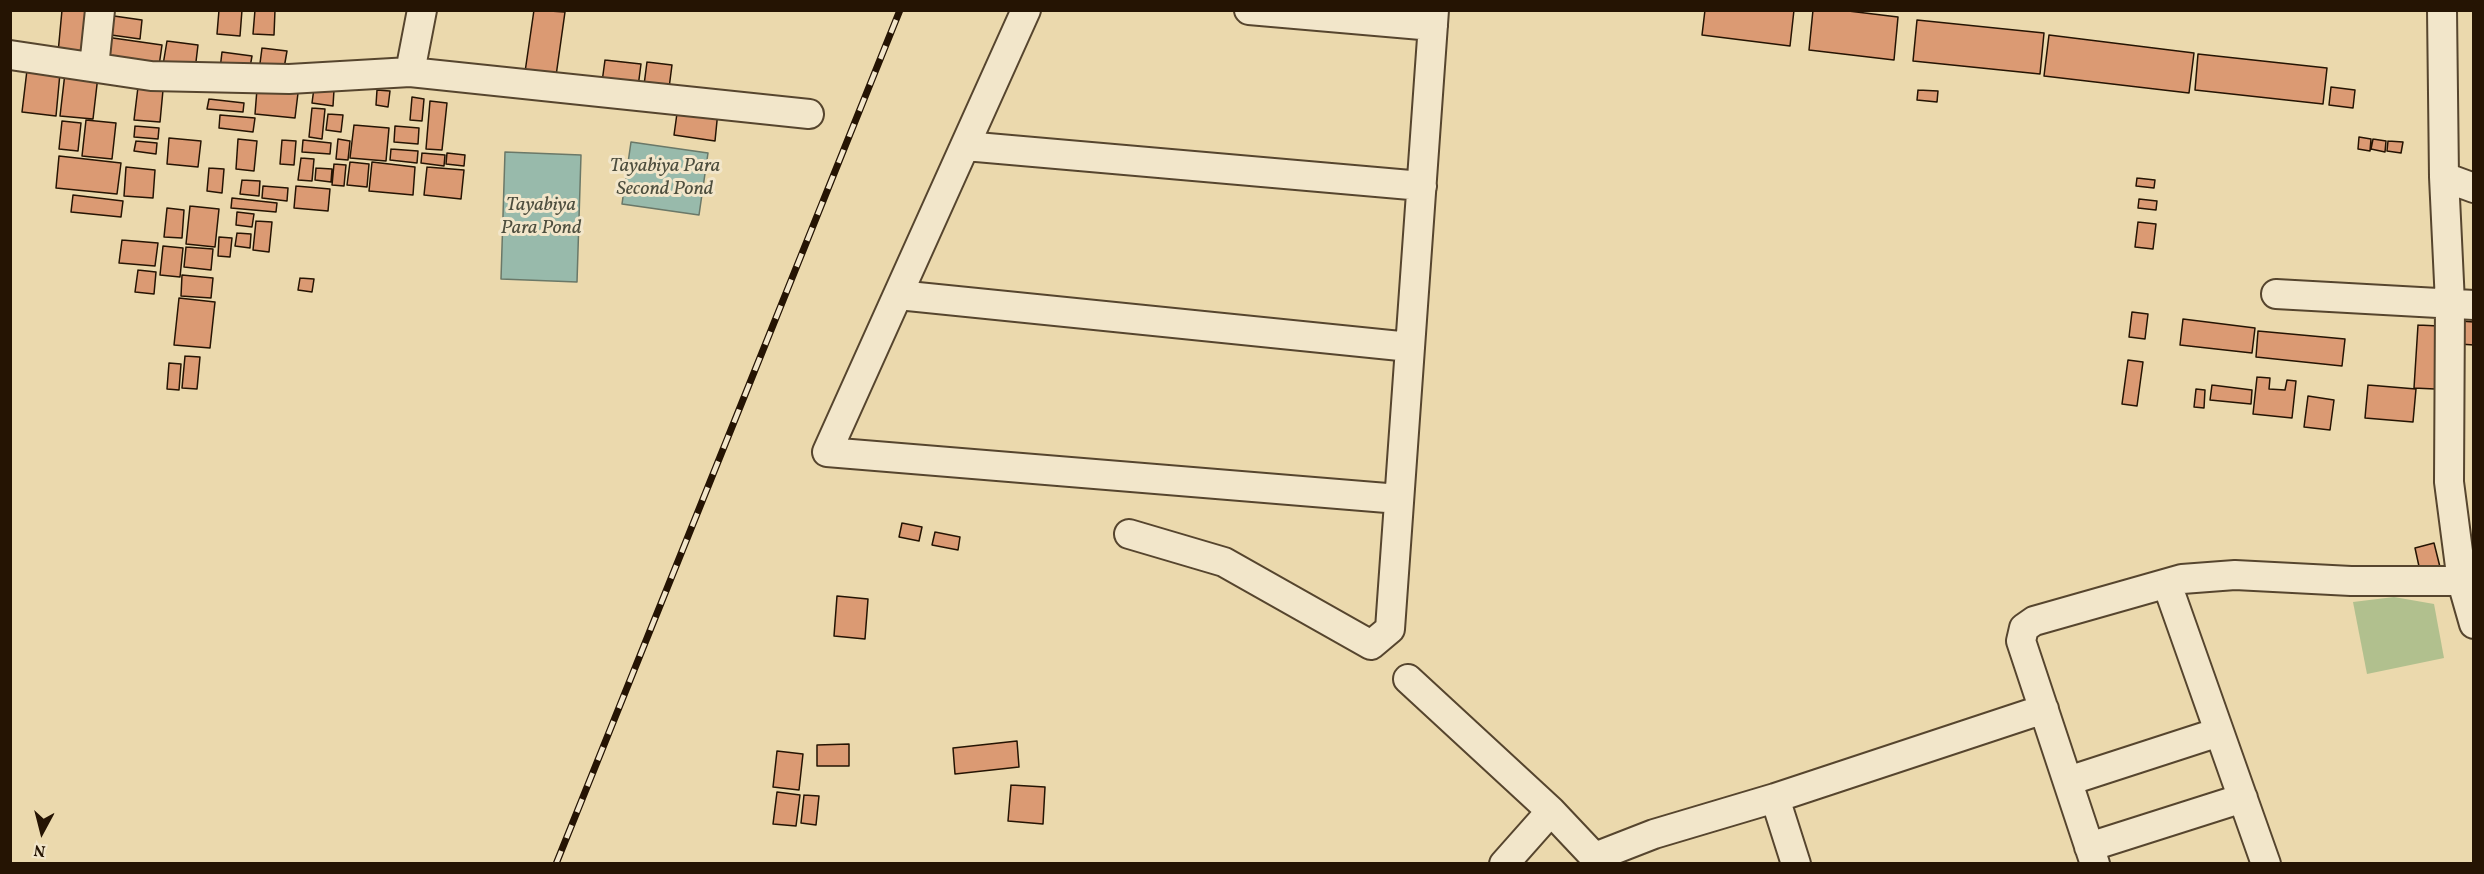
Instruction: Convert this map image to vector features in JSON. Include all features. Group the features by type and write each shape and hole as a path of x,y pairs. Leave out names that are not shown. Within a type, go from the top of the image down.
{"street":[{"path":"94,67 100,10"},
{"path":"410,72 422,10"},
{"path":"1026,10 827,452 1400,498"},
{"path":"1129,534 1224,562 1371,645 1390,629 1434,18 1249,10"},
{"path":"2442,10 2444,177 2462,304 2449,482 2474,624"},
{"path":"10,55 151,76 289,79 410,72 809,114"},
{"path":"965,146 1422,186"},
{"path":"2444,177 2474,188"},
{"path":"2276,294 2462,304"},
{"path":"898,295 1410,347"},
{"path":"2243,798 2092,855 2021,641 2024,628 2034,621 2182,579 2235,575 2351,581 2468,582"},
{"path":"2167,584 2266,864"},
{"path":"1408,679 1551,811 1598,860 1654,834 1775,798 2044,709"},
{"path":"2068,781 2219,732"},
{"path":"1775,798 1796,864"},
{"path":"1504,864 1551,811"}],"green space":[{"path":"2394,597 2434,604 2444,658 2367,674 2353,602"}],"water":[{"name":"Tayabiya Para Second Pond","path":"631,142 708,153 699,215 622,204"},
{"name":"Tayabiya Para Pond","path":"505,152 581,155 577,282 501,279"}],"building":[{"path":"62,10 96,10 91,56 58,53"},
{"path":"219,10 242,10 240,36 217,34"},
{"path":"255,10 275,10 274,35 253,34"},
{"path":"534,10 565,12 556,76 525,72"},
{"path":"1705,10 1794,10 1790,46 1702,35"},
{"path":"1813,10 1840,10 1898,17 1894,60 1809,50"},
{"path":"107,15 142,20 140,39 104,34"},
{"path":"1917,20 2044,33 2040,74 1913,61"},
{"path":"2049,35 2194,53 2189,93 2044,76"},
{"path":"106,37 162,45 159,66 103,58"},
{"path":"167,41 198,45 195,70 163,65"},
{"path":"262,48 287,51 283,74 259,71"},
{"path":"222,52 252,56 249,73 220,69"},
{"path":"2198,54 2327,68 2323,104 2195,90"},
{"path":"605,60 641,64 638,87 602,82"},
{"path":"647,62 672,65 669,88 644,85"},
{"path":"27,70 60,73 56,116 22,112"},
{"path":"65,73 98,76 93,119 60,116"},
{"path":"138,87 163,90 160,122 134,120"},
{"path":"2331,87 2355,90 2353,108 2329,105"},
{"path":"314,88 334,90 333,106 312,103"},
{"path":"257,89 298,93 295,118 255,114"},
{"path":"377,90 390,91 388,107 376,105"},
{"path":"1918,90 1938,91 1937,102 1917,100"},
{"path":"412,97 424,99 422,121 410,120"},
{"path":"209,99 244,103 243,112 207,109"},
{"path":"430,101 447,103 442,150 426,149"},
{"path":"678,106 718,111 715,141 674,135"},
{"path":"312,108 325,109 322,139 309,137"},
{"path":"328,114 343,115 341,132 326,130"},
{"path":"220,115 255,118 253,132 219,128"},
{"path":"86,120 116,123 112,159 82,156"},
{"path":"62,121 81,123 78,151 59,149"},
{"path":"354,125 389,128 386,161 350,158"},
{"path":"135,126 159,128 158,139 134,137"},
{"path":"395,126 419,128 418,144 394,142"},
{"path":"2359,137 2371,139 2370,151 2358,149"},
{"path":"169,138 201,141 198,167 167,164"},
{"path":"238,139 257,141 254,171 236,169"},
{"path":"338,139 350,141 348,160 336,159"},
{"path":"2373,139 2386,141 2385,152 2371,149"},
{"path":"282,140 296,141 294,165 280,164"},
{"path":"303,140 331,143 330,154 302,152"},
{"path":"136,141 157,143 156,154 134,151"},
{"path":"2388,141 2403,142 2401,153 2387,151"},
{"path":"391,149 418,151 417,163 390,160"},
{"path":"422,153 445,155 444,166 421,163"},
{"path":"447,153 465,155 464,166 446,164"},
{"path":"59,156 121,163 117,194 56,188"},
{"path":"301,158 314,159 312,181 298,180"},
{"path":"350,162 369,164 367,187 347,185"},
{"path":"372,162 415,167 413,195 369,191"},
{"path":"334,164 346,165 344,186 332,185"},
{"path":"126,167 155,170 153,198 124,196"},
{"path":"427,167 464,170 461,199 424,195"},
{"path":"209,168 224,169 222,193 207,191"},
{"path":"316,168 332,169 331,182 315,180"},
{"path":"2137,178 2155,180 2154,188 2136,186"},
{"path":"242,180 260,181 259,196 240,194"},
{"path":"263,186 288,188 287,201 262,198"},
{"path":"296,186 330,189 328,211 294,208"},
{"path":"73,195 123,201 121,217 71,212"},
{"path":"232,198 277,203 276,212 231,208"},
{"path":"2139,199 2157,201 2156,210 2138,208"},
{"path":"190,206 219,209 215,247 186,244"},
{"path":"167,208 184,210 182,238 164,237"},
{"path":"237,212 254,214 252,227 236,225"},
{"path":"256,221 272,222 269,252 253,250"},
{"path":"2138,222 2156,224 2153,249 2135,247"},
{"path":"237,233 251,234 250,248 235,246"},
{"path":"219,237 232,238 230,257 218,256"},
{"path":"122,240 158,243 155,266 119,263"},
{"path":"163,246 183,248 180,277 160,275"},
{"path":"186,247 213,249 211,270 184,267"},
{"path":"138,270 156,272 154,294 135,292"},
{"path":"182,275 213,278 211,298 181,296"},
{"path":"300,278 314,279 312,292 298,290"},
{"path":"179,298 215,302 210,348 174,345"},
{"path":"2132,312 2148,314 2145,339 2129,337"},
{"path":"2183,319 2255,328 2252,353 2180,345"},
{"path":"2460,321 2474,322 2474,345 2459,344"},
{"path":"2418,325 2439,326 2435,389 2414,388"},
{"path":"2258,331 2345,339 2342,366 2256,357"},
{"path":"185,356 200,357 197,389 182,388"},
{"path":"2128,360 2143,362 2137,406 2122,404"},
{"path":"169,363 181,364 179,390 167,389"},
{"path":"2257,377 2270,378 2269,389 2285,390 2287,380 2296,381 2292,418 2253,414"},
{"path":"2212,385 2252,390 2251,404 2210,400"},
{"path":"2368,385 2416,389 2413,422 2365,418"},
{"path":"2196,389 2205,390 2204,408 2194,407"},
{"path":"2308,396 2334,400 2330,430 2304,427"},
{"path":"902,523 922,527 919,541 899,537"},
{"path":"935,532 960,537 958,550 932,545"},
{"path":"2434,543 2440,567 2420,571 2415,548"},
{"path":"837,596 868,599 865,639 834,636"},
{"path":"1017,741 1019,767 955,774 953,748"},
{"path":"849,744 849,766 817,766 817,745"},
{"path":"777,751 803,754 799,790 773,787"},
{"path":"1011,785 1045,787 1043,824 1008,821"},
{"path":"777,792 800,795 796,826 773,824"},
{"path":"804,795 819,796 816,825 801,823"}],"railway":[{"path":"556,864 900,10"}]}
